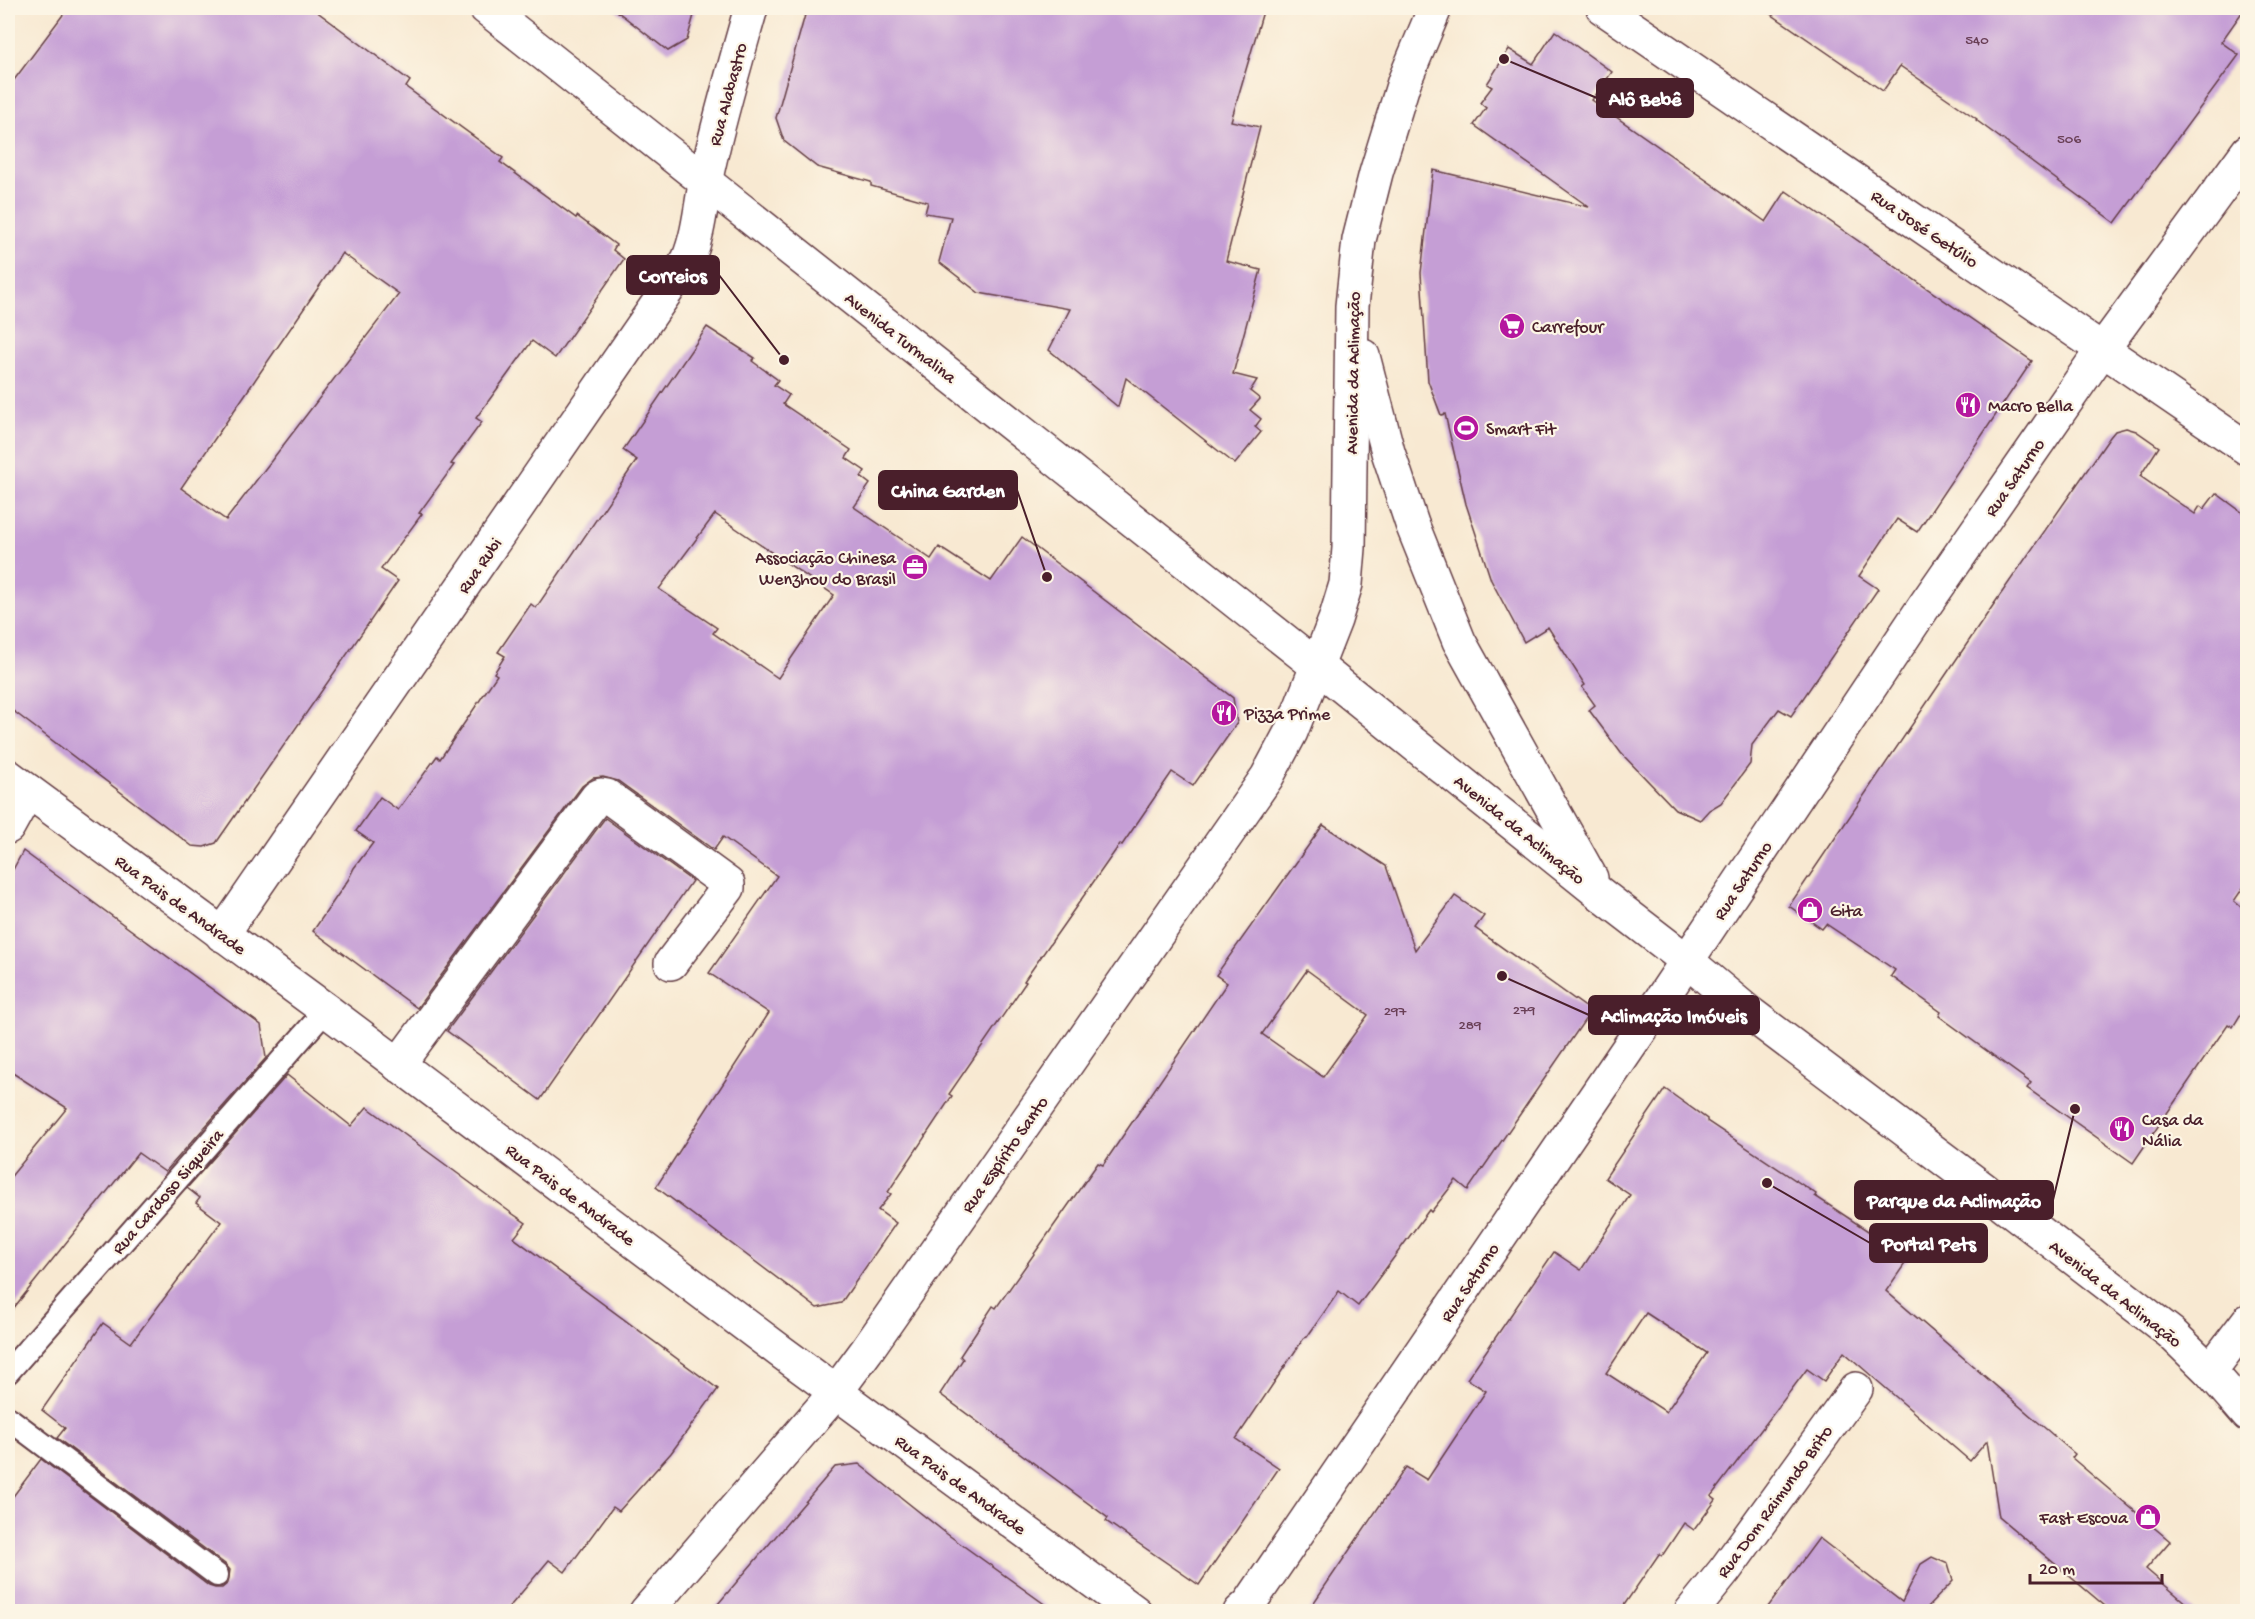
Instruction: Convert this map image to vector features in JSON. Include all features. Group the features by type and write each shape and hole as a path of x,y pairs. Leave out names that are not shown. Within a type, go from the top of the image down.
{"street":[{"name":"Avenida Turmalina","path":"486,8 1317,666"},
{"name":"Rua Alabastro","path":"705,181 751,8"},
{"name":"Avenida da Aclimação","path":"1435,8 1404,82 1376,173 1359,240 1352,306 1349,548 1346,584 1317,666 1747,1011 2171,1333 2210,1371 2247,1415"},
{"name":"Rua José Getúlio","path":"1602,8 2247,449"},
{"name":"Rua Saturno","path":"1240,1611 1249,1604 1640,1031 1686,960 1728,902 1925,605 2102,350 2247,151"},
{"name":"Rua Rubi","path":"222,935 673,285 694,245 705,181"},
{"path":"1352,306 1368,380 1388,452 1434,583 1459,641 1599,893"},
{"name":"Rua Espírito Santo","path":"646,1611 836,1392 1267,777 1291,732 1317,666"},
{"path":"8,827 18,783"},
{"name":"Rua Pais de Andrade","path":"18,783 326,1010 836,1392 1135,1611"},
{"path":"398,1065 597,797 601,795 607,796 728,884 728,888 671,963"},
{"path":"2210,1371 2247,1321"},
{"name":"Rua Dom Raimundo Brito","path":"1691,1611 1725,1570 1856,1389"}],"lane":[{"name":"Rua Cardoso Siqueira","path":"8,1372 326,1010"},
{"path":"8,1418 217,1575"}],"building":[{"path":"68,8 312,8 410,81 406,87 503,158 500,162 616,245 613,250 624,259 555,358 532,341 476,418 482,422 419,513 422,514 381,569 398,581 216,843 204,847 192,846 8,707 8,88","holes":["342,253 399,294 226,520 181,488"]},
{"path":"613,8 696,8 687,40 668,51"},
{"path":"807,8 1264,8 1231,121 1260,127 1226,261 1261,270 1233,374 1257,380 1250,391 1260,399 1250,410 1261,419 1255,427 1261,432 1235,464 1126,378 1118,407 1049,350 1070,309 979,293 939,262 951,217 925,213 928,202 871,186 871,182 817,167 784,141 776,118"},
{"path":"1762,8 2245,8 2221,42 2239,55 2115,223 1977,119 1900,66 1883,91"},
{"path":"1555,31 1612,72 1592,100 1766,222 1786,191 2032,361 1917,532 1897,519 1859,576 1878,589 1791,716 1779,709 1752,745 1750,764 1721,803 1709,810 1700,820 1675,809 1621,753 1589,710 1595,705 1582,687 1585,685 1548,627 1524,642 1491,580 1466,504 1445,414 1441,415 1428,381 1421,273 1433,170 1589,207 1474,125 1486,108 1480,103 1492,87 1487,84 1509,49 1533,64"},
{"path":"707,327 755,358 752,361 778,380 774,385 789,395 783,404 851,450 846,458 865,471 861,477 870,484 854,507 931,559 939,547 991,581 1022,537 1233,698 1237,723 1193,786 1172,772 1024,981 1026,982 949,1094 952,1096 888,1192 891,1194 878,1210 896,1223 841,1303 817,1308 656,1187 769,1013 709,973 777,876 723,837 714,850 618,781 603,777 593,778 582,786 417,1008 313,931 373,843 356,831 380,797 398,810 437,756 440,759 497,675 494,673 505,656 498,652 531,604 536,608 637,460 623,450","holes":["715,514 834,595 778,678 713,633 717,628 659,589"]},
{"path":"2126,428 2136,431 2159,447 2140,476 2195,514 2200,506 2204,509 2216,493 2247,516 2247,882 2234,901 2247,912 2247,1004 2233,1027 2228,1024 2133,1163 2027,1088 2031,1083 1939,1016 1941,1012 1891,976 1895,970 1826,924 1822,929 1789,906 2110,437 2115,431"},
{"path":"605,818 692,881 540,1100 447,1031"},
{"path":"1323,825 1386,866 1415,950 1455,896 1484,916 1475,928 1591,1011 1468,1190 1456,1180 1431,1212 1429,1210 1358,1306 1339,1291 1307,1337 1304,1338 1236,1439 1279,1468 1199,1585 1106,1521 1108,1518 940,1394 963,1359 960,1356 993,1306 996,1308 1098,1163 1103,1165 1227,983 1216,975","holes":["1307,970 1368,1015 1323,1077 1262,1034"]},
{"path":"23,851 261,1025 266,1058 165,1172 138,1153 8,1315 8,1180 67,1108 8,1070 8,879"},
{"path":"287,1075 351,1126 367,1107 526,1223 514,1238 718,1389 671,1453 619,1511 613,1507 565,1572 549,1560 506,1611 8,1611 8,1503 41,1459 209,1586 222,1588 228,1583 230,1570 225,1564 57,1438 65,1428 42,1410 103,1323 131,1343 221,1222 196,1203 200,1198 187,1188"},
{"path":"1665,1089 1707,1121 1816,1194 1815,1196 1909,1258 1886,1291 2075,1454 2072,1458 2170,1541 2146,1569 2195,1611 2111,1611 1999,1517 1987,1441 1970,1461 1844,1352 1824,1381 1807,1369 1711,1496 1716,1500 1694,1530 1684,1523 1662,1556 1659,1554 1620,1611 1308,1611 1406,1467 1427,1480 1486,1391 1467,1379 1554,1252 1581,1270 1630,1195 1605,1178","holes":["1646,1313 1707,1353 1666,1412 1606,1373"]},
{"path":"859,1464 947,1534 1054,1611 712,1611 835,1467"},
{"path":"1819,1538 1902,1602 1921,1564 1932,1557 1948,1564 1953,1581 1924,1611 1765,1611"}],"place":[{"name":"Alô Bebê","path":"1504,59"},
{"name":"Carrefour","path":"1512,326"},
{"name":"Correios","path":"784,360"},
{"name":"Macro Bella","path":"1968,405"},
{"name":"Smart Fit","path":"1466,428"},
{"name":"Associação Chinesa Wenzhou do Brasil","path":"915,567"},
{"name":"China Garden","path":"1047,577"},
{"name":"Pizza Prime","path":"1224,713"},
{"name":"Gita","path":"1810,910"},
{"name":"Aclimação Imóveis","path":"1502,976"},
{"name":"Parque da Aclimação","path":"2075,1109"},
{"name":"Casa da Nália","path":"2122,1129"},
{"name":"Portal Pets","path":"1767,1183"},
{"name":"Fast Escova","path":"2148,1517"}]}
